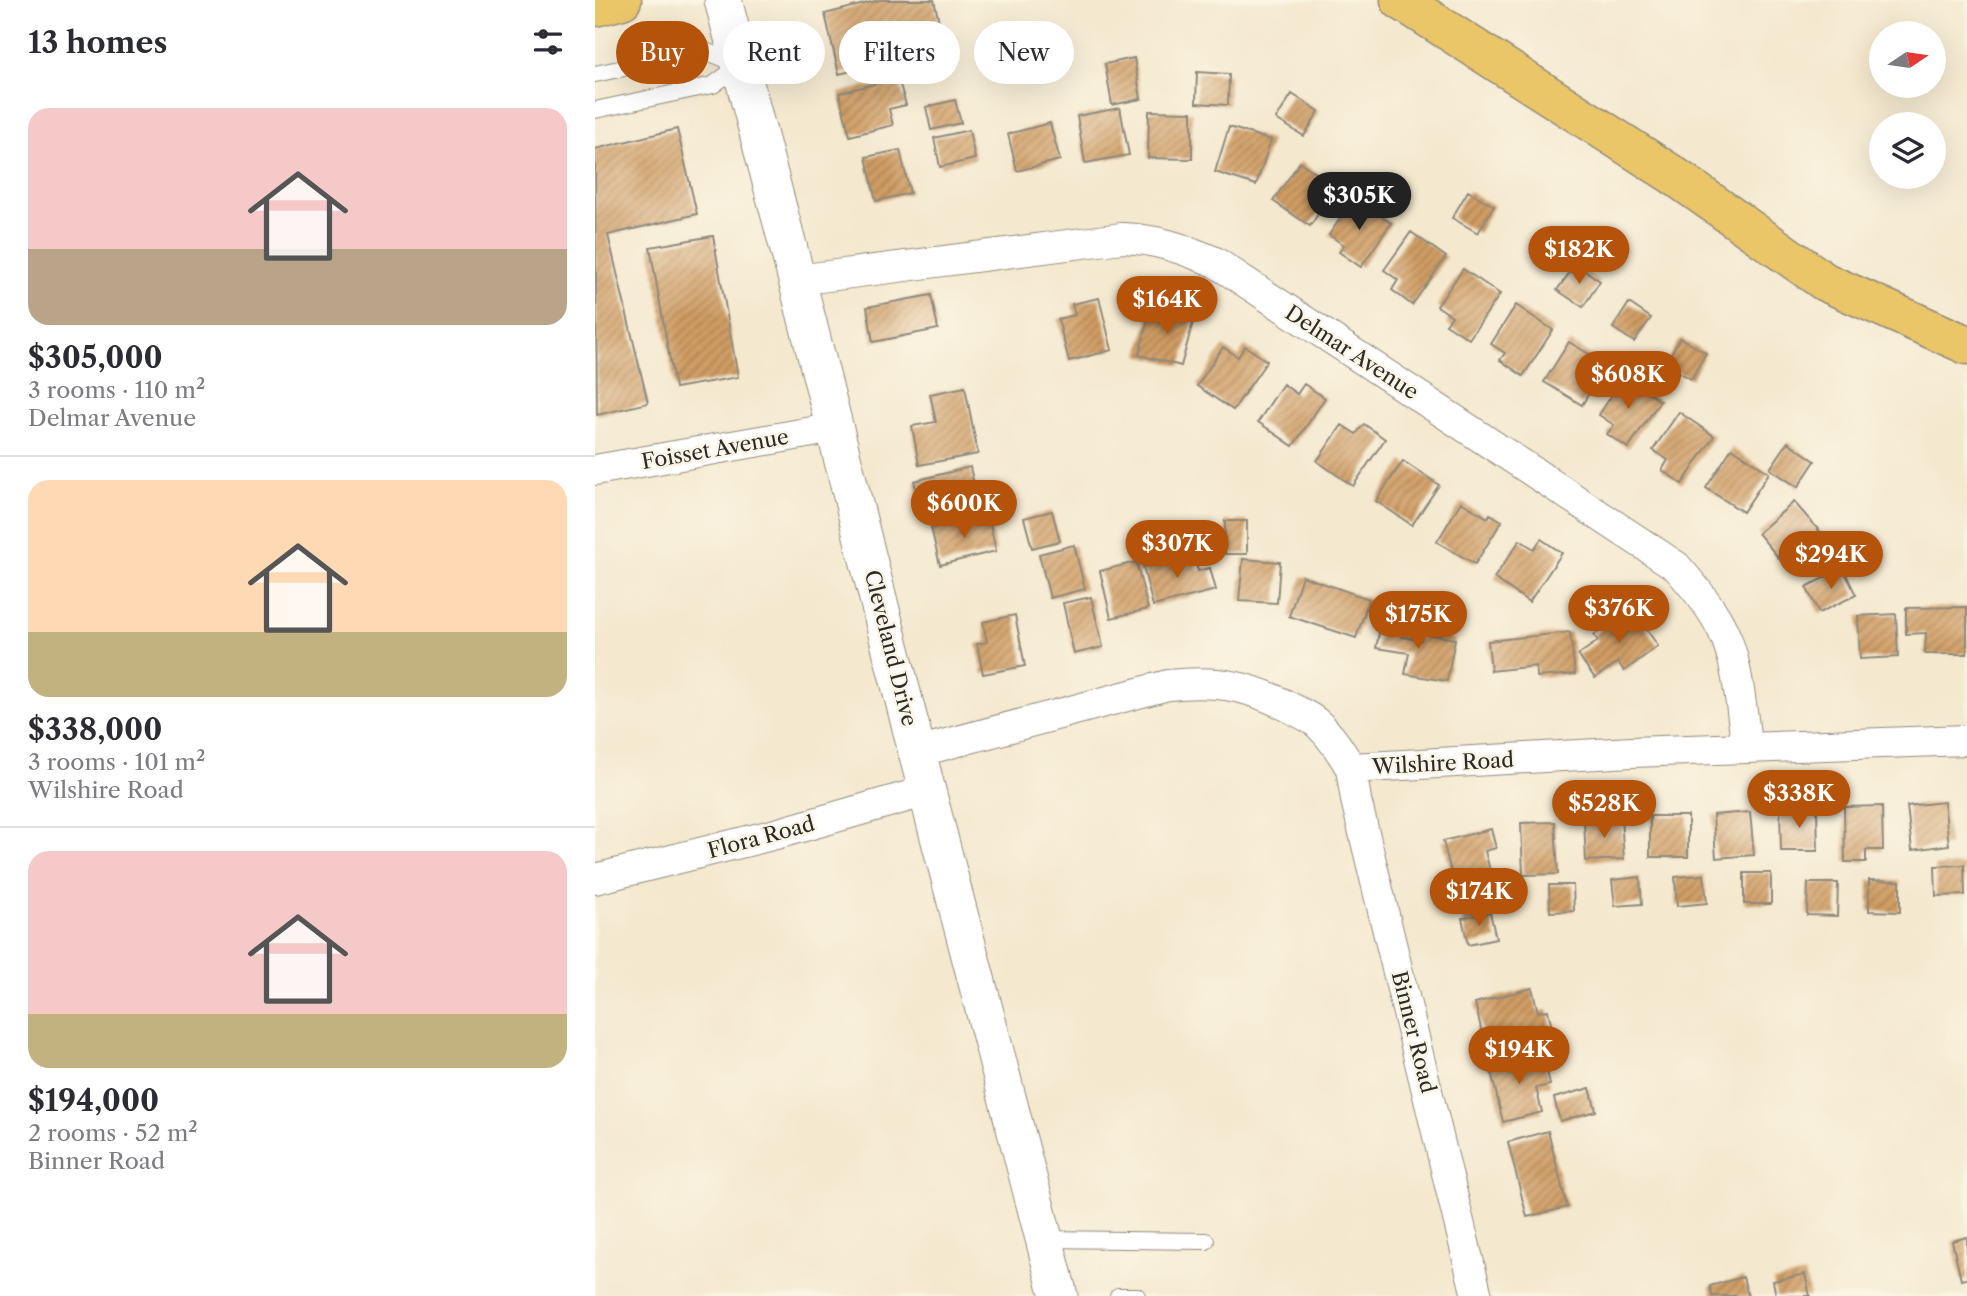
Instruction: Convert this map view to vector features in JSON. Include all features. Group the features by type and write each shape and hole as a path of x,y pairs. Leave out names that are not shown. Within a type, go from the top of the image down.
{"highway":[{"path":"595,6 622,0"},
{"path":"1399,0 1673,175 1825,282 1967,345"}],"street":[{"name":"Cleveland Drive","path":"723,0 724,21"},
{"name":"Cleveland Drive","path":"729,84 797,280 1059,1296"},
{"name":"Delmar Avenue","path":"797,280 1122,238 1146,239 1179,246 1216,262 1676,566 1701,595 1731,651 1747,748"},
{"name":"Foisset Avenue","path":"595,470 835,428"},
{"name":"Wilshire Road","path":"917,752 1168,685 1204,682 1244,687 1285,704 1316,722 1337,745 1351,768 1967,740"},
{"name":"Binner Road","path":"1351,768 1356,800 1477,1296"},
{"name":"Flora Road","path":"595,879 776,834 927,791"}],"lane":[{"path":"595,74 705,51 723,72"},
{"path":"595,110 723,76"},
{"path":"1044,1239 1206,1241"},
{"path":"1118,1296 1137,1296"}],"building":[{"path":"880,0 934,0 939,21 839,21 839,74 825,14"},
{"path":"1134,58 1141,99 1112,105 1105,64"},
{"path":"1197,72 1229,74 1228,105 1196,103"},
{"path":"874,84 900,84 906,105 889,109 893,125 850,136 839,93"},
{"path":"1292,94 1319,111 1304,136 1276,119"},
{"path":"955,100 961,123 931,130 926,107"},
{"path":"1120,108 1129,155 1085,163 1077,116"},
{"path":"1149,111 1192,112 1192,159 1148,158"},
{"path":"1050,123 1060,160 1017,171 1008,134"},
{"path":"1229,127 1271,140 1256,185 1215,172"},
{"path":"677,129 697,214 608,235 648,403 597,415 595,149"},
{"path":"969,130 975,159 940,167 934,138"},
{"path":"900,150 910,193 876,201 866,157"},
{"path":"1300,162 1336,187 1310,226 1273,201"},
{"path":"1468,191 1494,206 1478,233 1452,218"},
{"path":"1354,198 1391,223 1361,267 1339,252 1344,245 1329,235"},
{"path":"1411,232 1446,257 1412,305 1392,290 1398,280 1384,270"},
{"path":"713,236 738,377 675,388 650,247"},
{"path":"1576,264 1600,281 1583,307 1557,290"},
{"path":"1463,269 1500,294 1469,339 1446,324 1452,316 1437,306"},
{"path":"931,295 938,329 873,342 867,307"},
{"path":"1099,298 1112,350 1069,361 1058,319 1075,315 1072,304"},
{"path":"1629,303 1651,318 1634,342 1613,328"},
{"path":"1516,305 1553,330 1523,376 1500,360 1505,353 1491,344"},
{"path":"1169,308 1195,315 1181,366 1139,355 1150,312 1167,316"},
{"path":"1680,338 1706,353 1691,379 1665,364"},
{"path":"1569,342 1606,364 1582,405 1544,382"},
{"path":"1245,346 1267,361 1233,410 1197,386 1223,347 1238,357"},
{"path":"1624,376 1660,401 1628,448 1607,434 1614,425 1599,415"},
{"path":"1283,384 1297,394 1304,384 1325,398 1293,446 1258,422"},
{"path":"965,387 978,454 919,465 912,426 936,422 930,394"},
{"path":"1679,412 1714,436 1682,484 1662,470 1668,460 1653,450"},
{"path":"1364,424 1385,439 1353,486 1317,461 1342,425 1356,434"},
{"path":"1788,442 1815,461 1798,487 1770,469"},
{"path":"1732,448 1769,473 1743,512 1706,488"},
{"path":"1403,461 1439,485 1412,525 1376,501"},
{"path":"970,467 978,502 923,516 914,481"},
{"path":"1461,502 1488,518 1490,514 1502,521 1475,564 1437,542"},
{"path":"1794,502 1823,535 1786,567 1758,533"},
{"path":"1052,511 1060,541 1032,548 1024,518"},
{"path":"988,515 996,551 940,565 931,528"},
{"path":"1225,521 1247,521 1247,554 1225,554"},
{"path":"1541,539 1562,553 1529,602 1494,578 1520,540 1534,549"},
{"path":"1074,545 1085,589 1050,598 1039,554"},
{"path":"1193,553 1198,571 1210,568 1216,590 1153,606 1143,567"},
{"path":"1243,559 1280,562 1277,603 1239,601"},
{"path":"1136,562 1148,609 1111,618 1100,571"},
{"path":"1843,568 1856,595 1819,613 1806,587"},
{"path":"1302,576 1369,599 1356,638 1289,616"},
{"path":"1091,597 1103,647 1074,654 1063,603"},
{"path":"1967,607 1967,654 1925,654 1926,633 1906,634 1906,608"},
{"path":"1632,608 1658,646 1624,671 1618,662 1595,678 1578,655 1598,641 1594,635"},
{"path":"1896,614 1898,657 1860,659 1858,616"},
{"path":"1015,615 1025,666 983,674 977,644 987,642 983,622"},
{"path":"1382,618 1405,623 1402,637 1421,640 1422,633 1455,639 1447,681 1405,674 1409,653 1376,648"},
{"path":"1570,632 1575,674 1537,677 1536,666 1491,671 1488,641"},
{"path":"1944,802 1949,845 1912,850 1907,806"},
{"path":"1882,806 1883,850 1866,850 1866,862 1845,862 1844,807"},
{"path":"1817,809 1818,851 1781,851 1780,810"},
{"path":"1750,812 1754,855 1716,858 1713,815"},
{"path":"1650,816 1688,816 1688,857 1650,857"},
{"path":"1621,818 1624,859 1586,861 1584,821"},
{"path":"1555,822 1558,874 1523,875 1521,823"},
{"path":"1491,829 1496,848 1485,851 1490,871 1453,880 1443,841"},
{"path":"1964,865 1965,895 1936,896 1935,866"},
{"path":"1744,873 1771,873 1771,904 1744,904"},
{"path":"1704,875 1707,903 1677,906 1675,877"},
{"path":"1640,877 1642,904 1615,906 1612,880"},
{"path":"1869,880 1900,881 1900,912 1869,911"},
{"path":"1808,883 1838,883 1837,916 1807,915"},
{"path":"1549,885 1573,885 1574,911 1550,912"},
{"path":"1490,912 1496,939 1468,945 1462,918"},
{"path":"1532,988 1538,1012 1548,1010 1555,1042 1488,1058 1475,1003"},
{"path":"1529,1054 1531,1065 1545,1061 1550,1085 1536,1088 1542,1112 1503,1122 1489,1063"},
{"path":"1590,1088 1596,1111 1560,1121 1554,1098"},
{"path":"1548,1131 1567,1207 1527,1217 1508,1142"},
{"path":"1967,1237 1967,1279 1961,1280 1952,1241"},
{"path":"1805,1274 1810,1296 1776,1296 1773,1281"},
{"path":"1743,1277 1748,1296 1712,1296 1710,1286"}]}
